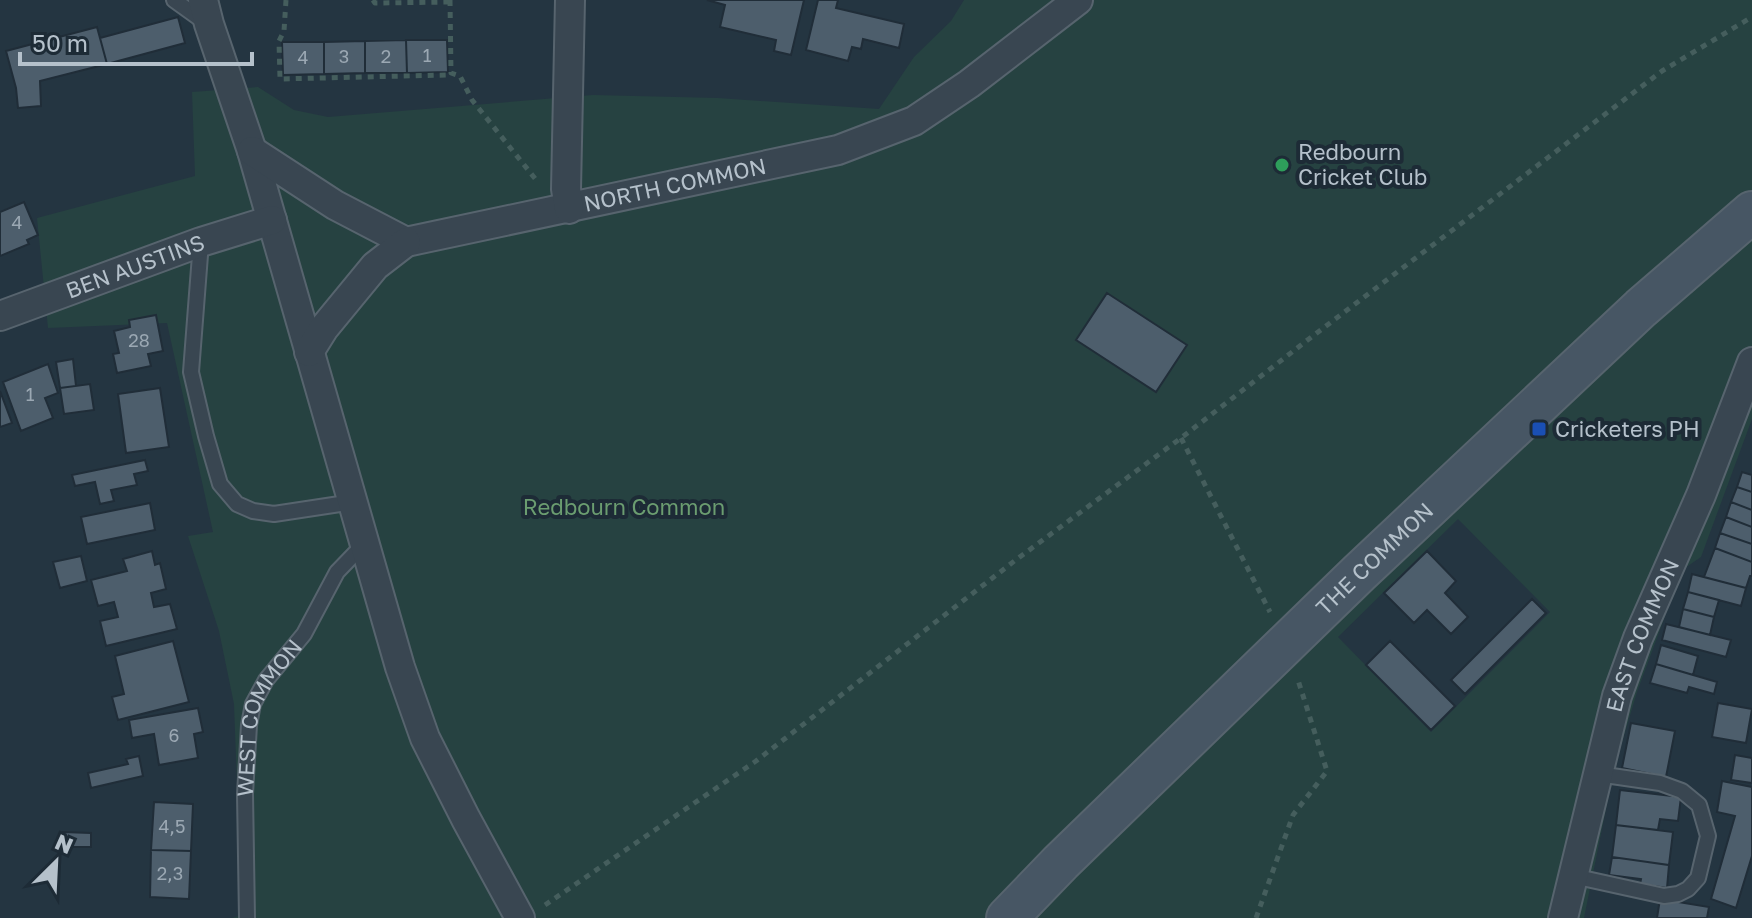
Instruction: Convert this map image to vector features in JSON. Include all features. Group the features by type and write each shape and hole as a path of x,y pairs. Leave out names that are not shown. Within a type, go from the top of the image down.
{"street":[{"path":"568,199 570,0"},
{"name":"NORTH COMMON","path":"406,242 568,199 838,150 914,121 969,84 1078,0"},
{"path":"206,12 252,151 400,667 425,738 466,819 529,914"},
{"path":"252,151 335,205 406,242 375,266 324,328 309,352"},
{"name":"THE COMMON","path":"1007,918 1359,573 1641,308 1752,212"},
{"name":"BEN AUSTINS","path":"0,316 201,242 272,220"},
{"name":"EAST COMMON","path":"1563,918 1617,696 1701,495 1752,362"}],"lane":[{"path":"174,0 206,12"},
{"path":"201,242 191,372 220,484 237,504 253,511 274,514 353,502"},
{"name":"WEST COMMON","path":"247,918 245,794 253,704 266,680 304,634 337,572 364,544"},
{"path":"1573,876 1664,896 1688,889 1698,878 1708,836 1699,805 1682,791 1660,783 1598,774"}],"path":[{"path":"286,0 284,31 279,41 280,79 451,73 460,76 472,100 543,189 543,194 568,199"},
{"path":"373,0 375,3 449,1 451,73"},
{"path":"529,914 756,761 1017,559 1181,438 1662,71 1752,17"}],"green space":[{"name":"Redbourn Common","path":"964,0 1752,0 1752,419 1701,557 1682,570 1637,692 1614,769 1584,918 232,918 242,915 234,704 219,631 188,536 213,532 167,323 48,328 37,218 195,176 192,92 258,87 294,110 328,117 593,95 718,98 879,109 914,57 951,21","holes":["1458,519 1550,612 1431,732 1338,637"]}],"building":[{"path":"707,0 804,0 791,55 774,51 776,40 720,27 725,5"},
{"path":"818,0 838,0 836,8 904,24 899,48 863,39 861,49 852,47 848,61 806,50"},
{"path":"178,17 185,43 107,64 100,38"},
{"path":"97,27 107,64 40,81 41,106 18,108 6,51"},
{"path":"406,40 447,40 448,72 407,73"},
{"path":"406,40 407,73 365,73 365,41"},
{"path":"365,41 365,73 324,74 324,42"},
{"path":"282,42 324,42 324,74 283,75"},
{"path":"24,202 38,235 27,240 29,244 0,256 0,212"},
{"path":"1107,293 1187,345 1156,392 1076,340"},
{"path":"156,315 163,351 148,354 151,366 117,373 113,354 119,353 114,331 130,327 129,320"},
{"path":"73,359 76,386 60,388 56,362"},
{"path":"48,364 58,393 45,398 53,418 21,431 3,382"},
{"path":"90,384 94,410 64,414 60,388"},
{"path":"160,388 169,447 126,453 118,394"},
{"path":"0,391 12,423 0,427"},
{"path":"145,460 148,471 134,474 137,485 111,490 114,501 100,504 95,482 75,486 72,475"},
{"path":"1742,472 1752,475 1752,492 1737,487"},
{"path":"1737,487 1752,492 1752,510 1731,502"},
{"path":"1731,502 1752,510 1752,527 1726,517"},
{"path":"150,503 155,530 87,544 81,517"},
{"path":"1726,517 1752,527 1752,544 1720,533"},
{"path":"1720,533 1752,544 1752,562 1715,548"},
{"path":"1715,548 1752,562 1752,576 1746,588 1704,577"},
{"path":"152,551 155,565 160,563 166,589 151,593 154,607 170,604 177,629 106,646 100,621 118,617 114,602 98,606 91,580 127,571 123,559"},
{"path":"1427,551 1456,581 1445,593 1468,617 1451,634 1427,610 1414,623 1384,593"},
{"path":"81,556 87,581 60,588 53,562"},
{"path":"1692,574 1746,588 1741,606 1688,592"},
{"path":"1688,592 1719,600 1714,617 1683,609"},
{"path":"1532,599 1546,613 1465,694 1451,680"},
{"path":"1683,609 1714,617 1710,635 1679,627"},
{"path":"1666,624 1731,640 1726,657 1662,640"},
{"path":"173,641 189,702 118,720 112,697 124,694 115,656"},
{"path":"1390,641 1455,706 1431,730 1366,665"},
{"path":"1661,645 1698,656 1693,675 1656,664"},
{"path":"1656,664 1717,682 1714,694 1689,687 1687,693 1650,683"},
{"path":"1718,703 1752,709 1746,743 1712,737"},
{"path":"198,708 203,732 194,734 198,758 159,765 154,734 132,738 129,720"},
{"path":"1631,723 1675,731 1666,777 1622,768"},
{"path":"1735,755 1752,758 1752,783 1731,780"},
{"path":"139,756 143,776 91,788 88,773 128,764 126,759"},
{"path":"1722,781 1752,787 1752,856 1736,908 1711,899 1735,816 1717,812"},
{"path":"1620,790 1681,797 1678,821 1660,819 1658,830 1616,825"},
{"path":"154,802 193,804 191,851 151,850"},
{"path":"1616,825 1673,832 1669,865 1612,857"},
{"path":"63,832 91,833 91,847 63,847"},
{"path":"151,850 191,851 189,899 150,897"},
{"path":"1612,857 1669,865 1667,888 1640,884 1641,879 1609,875"},
{"path":"1660,899 1709,907 1707,918 1657,918"}],"place":[{"name":"Redbourn Cricket Club","path":"1282,165"},
{"name":"Cricketers PH","path":"1539,429"}]}
